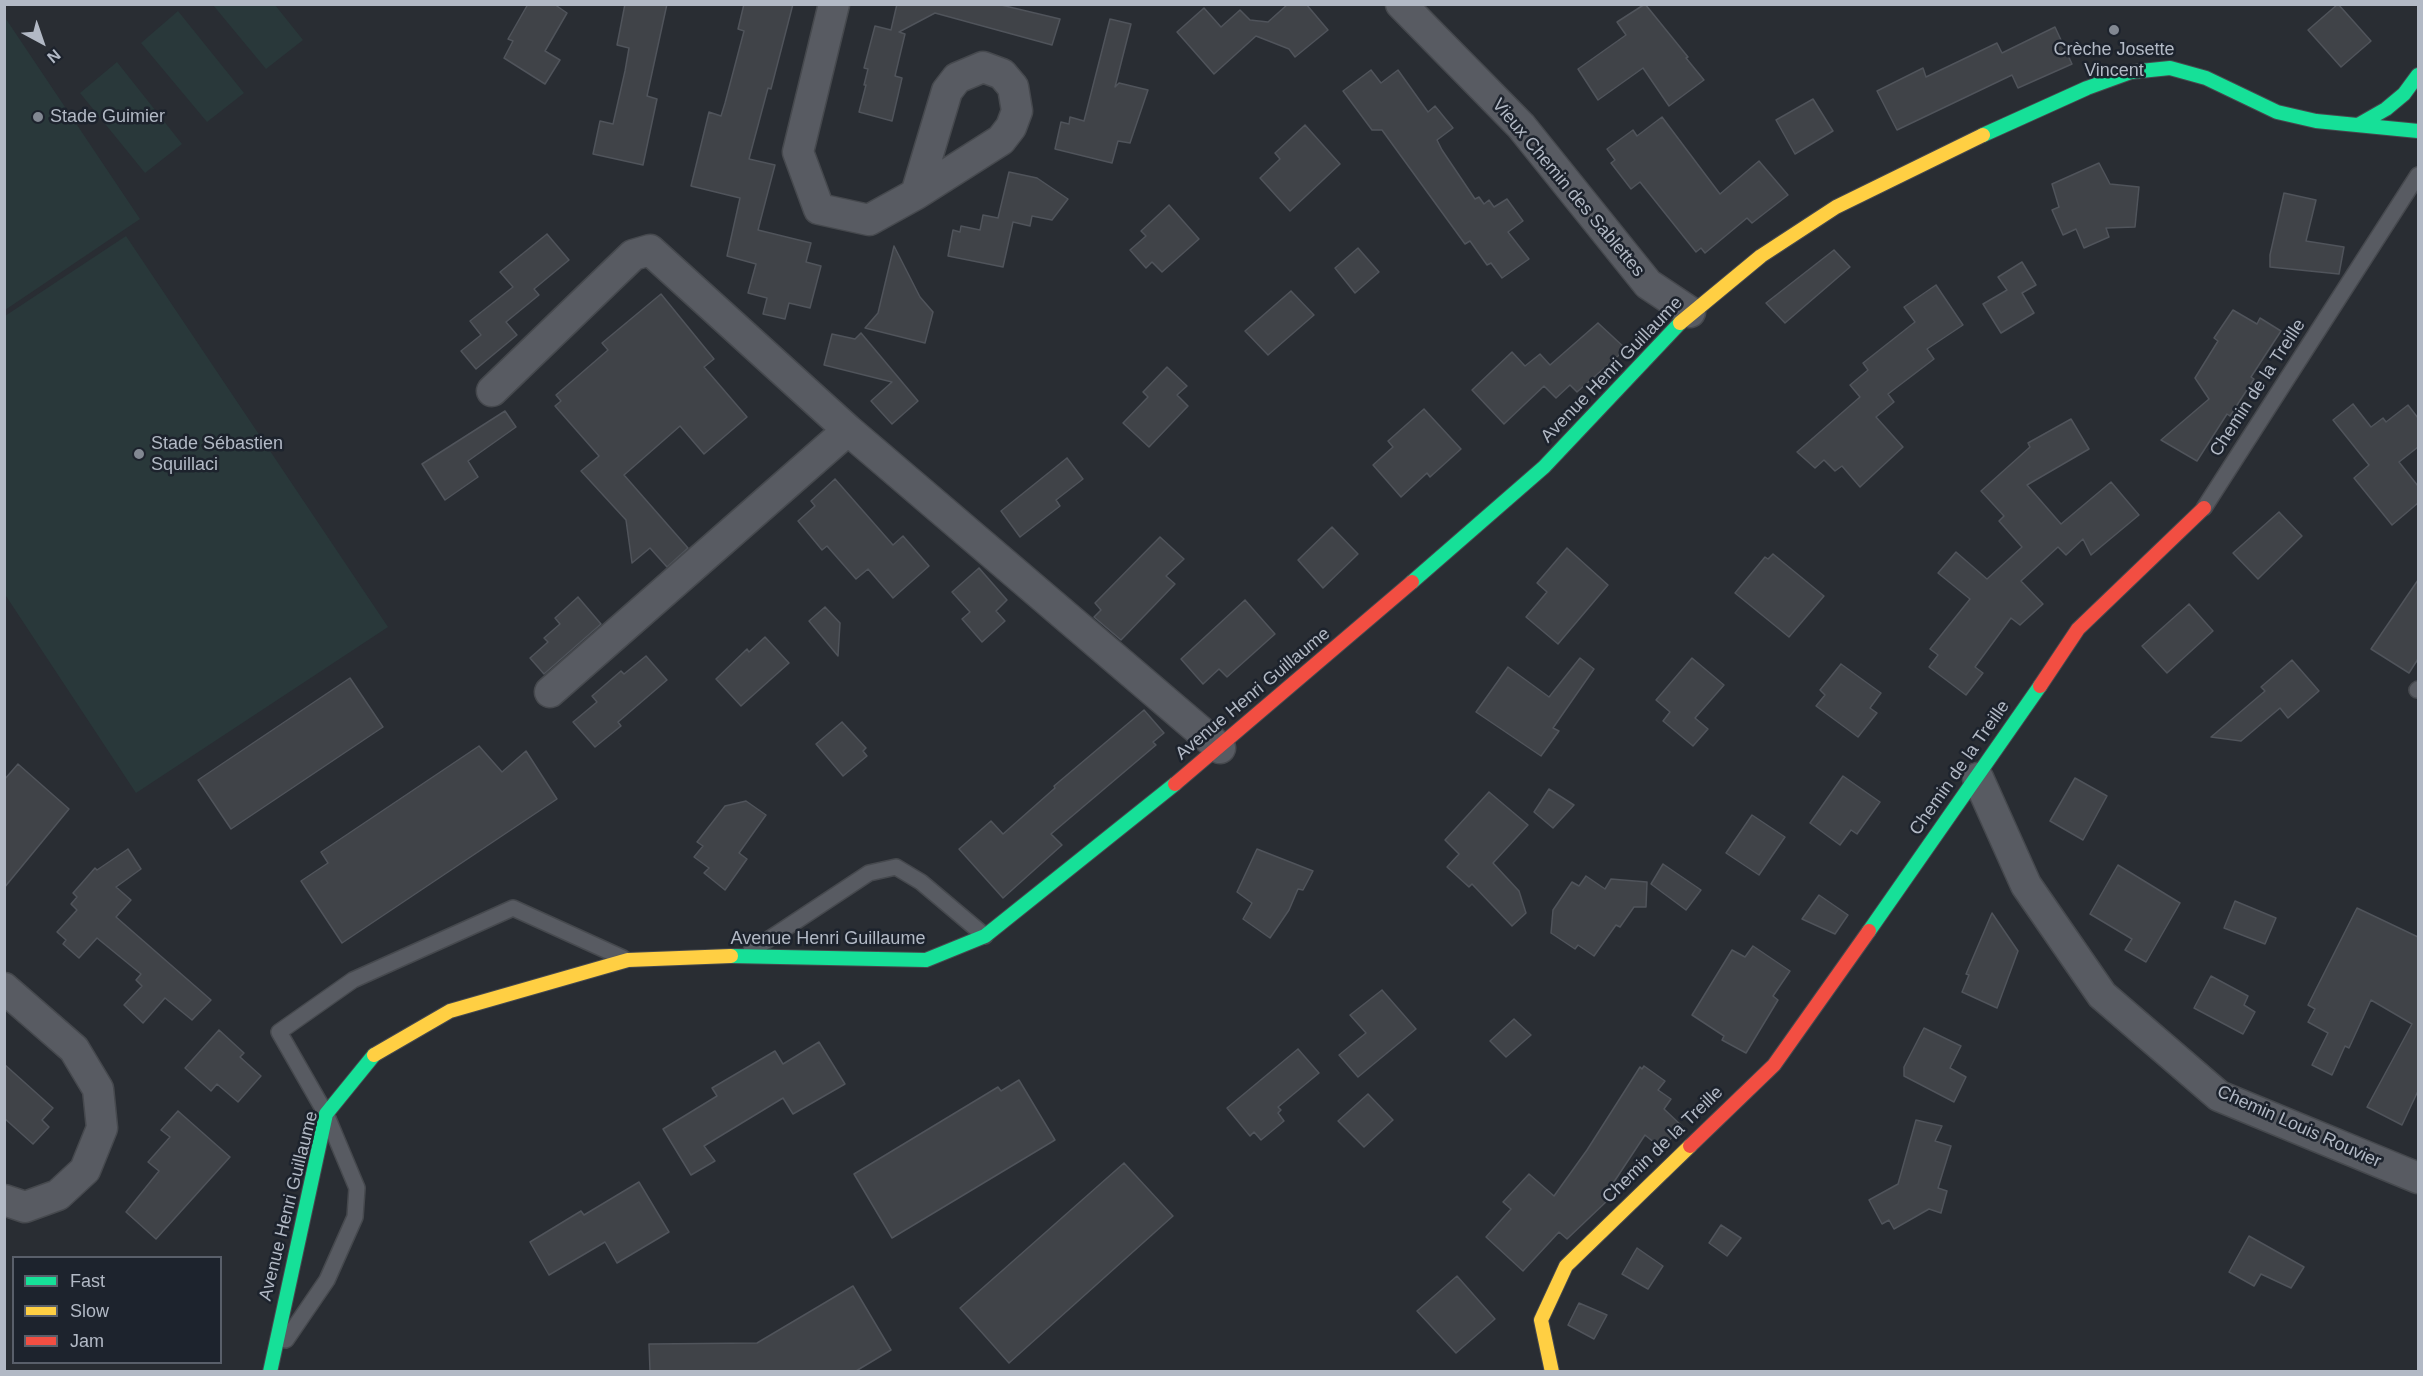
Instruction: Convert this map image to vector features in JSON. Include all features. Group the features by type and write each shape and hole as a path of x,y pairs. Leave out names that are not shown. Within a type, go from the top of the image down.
{"street":[{"path":"834,4 798,152 819,208 869,220 916,194"},
{"name":"Vieux Chemin des Sablettes","path":"1401,4 1521,126 1648,284 1690,312"},
{"name":"Avenue Henri Guillaume","path":"271,1366 326,1114 377,1051 450,1011 628,960 743,956 926,960 985,936 1220,748 1544,467 1690,312 1761,256 1836,207 1925,162 2087,88 2131,72 2170,68 2206,78 2277,112 2316,121 2418,131"},
{"path":"2358,125 2386,109 2404,94 2418,76"},
{"path":"492,391 633,255 650,250 848,430 1220,748"},
{"path":"550,692 848,430"},
{"name":"Chemin de la Treille","path":"1552,1371 1541,1320 1566,1266 1774,1065 1978,778 2078,629 2204,508"},
{"name":"Chemin Louis Rouvier","path":"1978,778 2026,885 2102,995 2219,1096 2418,1178"},
{"path":"4,988 74,1049 98,1089 102,1128 85,1170 58,1195 25,1207 4,1200"},
{"path":"255,1368 271,1366"}],"lane":[{"name":"Chemin de la Treille","path":"2204,508 2418,175"},
{"path":"743,956 869,873 896,867 921,882 985,936"},
{"path":"271,1366 327,1280 356,1217 357,1188 326,1114 279,1032 352,980 513,908 628,960"}],"shaded area":[{"path":"213,5 275,5 303,40 266,69"},
{"path":"178,11 244,93 207,122 141,43"},
{"name":"Stade Guimier","path":"4,16 140,219 5,310 4,310"},
{"path":"117,62 182,144 145,173 80,93"},
{"name":"Stade Sébastien Squillaci","path":"126,236 388,627 136,793 4,593 5,316"}],"building":[{"path":"528,4 554,4 567,13 545,51 560,60 545,84 504,58 513,41 508,39"},
{"path":"625,4 667,4 647,96 657,99 643,165 593,154 600,121 613,124 625,71 629,48 617,45"},
{"path":"744,4 793,4 771,89 768,88 749,159 775,165 758,230 811,243 806,262 821,266 810,308 789,303 785,319 763,314 767,298 748,293 756,264 727,256 740,198 691,186 709,112 721,116 725,103 744,31 738,29"},
{"path":"897,4 997,4 1060,19 1052,45 935,13 899,32 905,34 895,76 902,78 892,121 859,112 868,69 864,68 875,26 891,30"},
{"path":"1288,4 1306,4 1328,30 1295,57 1289,49 1256,36 1214,74 1177,32 1204,8 1221,27 1240,10 1250,20 1268,22"},
{"path":"1645,4 1704,80 1669,106 1643,68 1598,100 1578,69 1626,35 1617,22"},
{"path":"2338,4 2371,41 2341,67 2308,30"},
{"path":"1110,19 1131,24 1115,87 1119,83 1148,90 1130,143 1118,141 1112,163 1055,149 1061,122 1069,124 1070,117 1084,121"},
{"path":"2055,27 2072,64 2018,88 2012,75 1897,130 1877,91 1923,68 1926,77 1997,43 2002,53"},
{"path":"1371,70 1381,83 1398,70 1428,112 1435,106 1453,128 1437,140 1442,150 1475,199 1479,197 1484,204 1489,200 1494,207 1507,199 1523,221 1508,232 1529,259 1502,278 1491,263 1487,265 1470,241 1465,244 1382,130 1372,130 1343,91"},
{"path":"1813,99 1833,131 1795,154 1776,120"},
{"path":"1662,117 1720,194 1759,161 1788,195 1752,223 1747,218 1705,253 1701,248 1696,252 1640,182 1631,189 1611,163 1615,160 1607,149 1633,130 1637,136"},
{"path":"1305,125 1340,164 1290,211 1260,178 1280,159 1275,153"},
{"path":"2099,163 2110,184 2139,187 2135,227 2106,228 2109,237 2084,248 2076,229 2063,235 2052,210 2059,207 2052,184"},
{"path":"1009,172 1037,178 1068,199 1052,220 1032,216 1030,226 1013,222 1003,267 948,256 953,230 960,232 961,226 980,230 983,215 998,218"},
{"path":"2284,193 2316,200 2306,241 2344,247 2339,274 2270,267 2270,255"},
{"path":"1169,205 1199,239 1162,272 1152,262 1146,268 1130,250 1146,236 1141,231"},
{"path":"547,234 569,260 534,289 539,295 506,322 517,335 476,369 461,351 481,335 470,321 513,287 500,272"},
{"path":"894,246 920,297 933,312 925,343 865,328 878,313"},
{"path":"1358,248 1379,272 1355,293 1335,268"},
{"path":"1834,250 1850,267 1785,323 1766,303"},
{"path":"2022,262 2036,285 2022,293 2034,313 2001,333 1983,304 2007,290 1998,277"},
{"path":"1936,285 1963,325 1927,349 1934,359 1888,394 1894,402 1876,417 1903,447 1860,487 1842,466 1835,471 1824,460 1815,468 1797,452 1860,397 1850,385 1868,370 1863,363 1915,322 1904,307"},
{"path":"1291,291 1314,315 1268,355 1245,331"},
{"path":"661,294 714,359 704,367 747,417 704,454 680,426 624,475 688,548 667,567 650,548 632,563 626,520 581,471 599,456 555,406 561,401 556,395 608,350 602,343"},
{"path":"2233,310 2257,324 2260,318 2281,331 2251,377 2254,379 2230,416 2227,414 2197,461 2161,440 2209,399 2195,378 2218,341 2214,338"},
{"path":"1598,323 1626,349 1577,392 1570,385 1556,398 1544,386 1504,424 1472,390 1512,352 1525,366 1540,354 1550,365"},
{"path":"861,333 918,401 892,424 871,401 892,382 824,365 832,334 855,339"},
{"path":"1167,367 1187,386 1177,395 1188,406 1149,447 1123,423 1148,397 1143,392"},
{"path":"2353,404 2371,427 2383,418 2386,422 2408,405 2418,418 2418,447 2399,462 2418,486 2418,503 2392,525 2354,478 2369,465 2333,420"},
{"path":"1424,409 1461,449 1430,477 1427,473 1401,497 1373,465 1393,447 1388,441"},
{"path":"505,411 516,427 468,461 478,477 445,500 422,464"},
{"path":"2071,419 2089,449 2027,485 2061,524 2111,482 2139,515 2091,555 2083,539 2066,555 2058,547 2021,581 2043,604 2020,625 2011,618 1975,667 1983,673 1966,695 1929,667 1938,655 1930,649 1970,599 1938,573 1956,552 1987,579 2022,547 1999,521 2004,516 1981,491 2030,447 2028,443"},
{"path":"1067,458 1083,479 1056,500 1060,506 1020,537 1001,511"},
{"path":"835,479 893,545 903,536 929,566 893,598 868,569 856,579 827,546 822,550 798,521 815,506 811,501"},
{"path":"2279,512 2302,536 2258,579 2233,553"},
{"path":"1332,527 1358,554 1323,588 1298,560"},
{"path":"1160,537 1184,559 1166,576 1175,584 1121,640 1094,617 1101,610 1095,603"},
{"path":"1567,548 1608,585 1558,644 1526,617 1547,592 1537,583"},
{"path":"1773,554 1824,596 1789,637 1735,593 1765,557 1768,559"},
{"path":"979,568 1007,600 996,611 1005,621 982,642 962,619 970,612 952,592"},
{"path":"2418,580 2418,659 2409,673 2371,649"},
{"path":"578,597 601,624 544,674 530,658 548,642 544,638 560,624 555,618"},
{"path":"1245,600 1275,634 1227,677 1219,669 1203,684 1181,659"},
{"path":"2189,604 2213,631 2167,673 2142,646"},
{"path":"825,607 840,623 838,656 809,621"},
{"path":"765,637 789,663 741,706 716,679 747,649 749,652"},
{"path":"646,656 667,680 618,722 621,726 595,747 573,722 597,702 592,696 621,671 624,674"},
{"path":"1580,658 1594,669 1553,728 1559,731 1541,756 1476,712 1508,667 1549,697"},
{"path":"1692,658 1724,685 1695,718 1708,729 1693,746 1663,721 1670,712 1656,700"},
{"path":"2292,660 2319,691 2288,718 2280,708 2241,741 2211,737 2265,691 2261,687"},
{"path":"1841,664 1881,693 1870,708 1877,713 1858,737 1816,706 1825,695 1820,690"},
{"path":"350,678 383,727 231,829 198,780"},
{"path":"1144,710 1164,733 1153,742 1156,745 1051,834 1062,845 1003,898 959,849 991,821 1003,834 1055,788 1054,786"},
{"path":"842,722 866,748 863,751 867,756 843,776 816,744"},
{"path":"479,746 502,772 526,751 557,799 342,943 301,881 328,863 321,852"},
{"path":"18,764 69,809 4,888 4,780"},
{"path":"1843,776 1880,802 1857,834 1851,830 1840,845 1810,823"},
{"path":"2075,778 2107,796 2083,840 2050,821"},
{"path":"1549,789 1574,805 1553,828 1534,812"},
{"path":"1489,792 1528,825 1493,863 1519,891 1526,913 1512,926 1472,884 1469,887 1447,867 1459,854 1445,840"},
{"path":"746,801 766,815 739,853 747,859 725,890 704,873 709,868 694,857 703,846 697,842 725,806"},
{"path":"1752,815 1785,837 1759,875 1726,853"},
{"path":"128,849 141,869 116,887 131,900 116,917 211,1000 192,1020 165,998 143,1023 124,1005 142,986 136,980 141,974 97,938 79,958 63,944 66,940 57,932 77,910 71,904 77,897 73,893 95,868 97,870"},
{"path":"1257,849 1313,871 1303,890 1298,889 1289,910 1270,938 1243,919 1252,903 1237,892"},
{"path":"1663,864 1701,890 1686,910 1651,884"},
{"path":"2118,865 2180,903 2146,962 2125,950 2132,939 2090,914"},
{"path":"1586,876 1605,889 1611,879 1647,882 1646,907 1634,907 1620,927 1616,925 1594,956 1578,945 1575,949 1551,933 1553,910 1572,882 1579,886"},
{"path":"1819,895 1848,915 1835,934 1802,919"},
{"path":"2235,901 2276,918 2265,944 2224,928"},
{"path":"2357,908 2418,937 2418,1091 2402,1125 2367,1107 2412,1024 2371,1000 2349,1048 2345,1046 2332,1075 2312,1065 2328,1033 2308,1022 2315,1009 2308,1005"},
{"path":"1992,913 2018,951 1997,1008 1962,992 1969,975 1966,974"},
{"path":"1753,946 1790,971 1773,996 1778,1000 1746,1053 1722,1040 1724,1036 1692,1015 1732,950 1745,957"},
{"path":"2211,976 2248,996 2244,1005 2255,1012 2243,1034 2194,1008"},
{"path":"1382,990 1416,1029 1358,1077 1339,1055 1366,1033 1350,1015"},
{"path":"1514,1019 1531,1035 1506,1057 1490,1041"},
{"path":"1924,1028 1961,1046 1950,1068 1966,1077 1954,1102 1904,1076 1904,1067"},
{"path":"219,1030 244,1053 240,1057 261,1076 238,1102 217,1084 211,1091 185,1068"},
{"path":"819,1042 845,1084 793,1114 783,1098 704,1146 715,1161 691,1175 663,1129 717,1096 712,1088 775,1051 783,1064"},
{"path":"1298,1049 1319,1073 1278,1107 1281,1110 1278,1113 1284,1121 1261,1140 1254,1132 1250,1136 1227,1108"},
{"path":"4,1064 53,1108 42,1120 49,1127 33,1144 4,1118"},
{"path":"1644,1066 1665,1081 1658,1090 1671,1099 1664,1109 1683,1127 1661,1148 1645,1135 1606,1194 1608,1200 1567,1239 1559,1232 1523,1271 1486,1237 1511,1209 1503,1202 1529,1174 1554,1196 1587,1150 1640,1067 1642,1069"},
{"path":"1019,1080 1055,1140 892,1238 854,1174 998,1087 1001,1091"},
{"path":"1368,1094 1393,1120 1364,1147 1338,1121"},
{"path":"178,1111 230,1157 156,1239 126,1212 159,1171 148,1162 170,1137 161,1130"},
{"path":"1916,1120 1942,1126 1935,1141 1951,1146 1938,1188 1947,1191 1941,1213 1929,1209 1894,1229 1889,1220 1882,1224 1869,1200 1898,1184"},
{"path":"1124,1163 1173,1216 1009,1363 960,1308"},
{"path":"639,1182 669,1232 617,1263 605,1242 549,1275 530,1242 581,1211 584,1215"},
{"path":"1721,1225 1741,1238 1727,1256 1709,1243"},
{"path":"2249,1236 2304,1267 2291,1288 2261,1274 2254,1286 2229,1272"},
{"path":"1637,1248 1663,1266 1648,1289 1622,1274"},
{"path":"1457,1276 1495,1319 1456,1353 1417,1311"},
{"path":"853,1286 891,1350 856,1371 650,1371 649,1344 757,1343"},
{"path":"1579,1303 1607,1315 1594,1339 1568,1325"}],"traffic: fast":[{"path":"1983,135 2087,88 2131,72 2170,68 2206,78 2277,112 2316,121 2418,131"},
{"path":"2358,125 2386,109 2404,94 2418,75"},
{"path":"1412,582 1544,467 1680,323"},
{"path":"1869,931 2040,686"},
{"path":"731,956 926,960 985,936 1175,784"},
{"path":"270,1372 326,1114 374,1055"}],"traffic: slow":[{"path":"1680,323 1761,256 1836,207 1983,135"},
{"path":"374,1055 450,1011 628,960 731,956"},
{"path":"1552,1372 1541,1320 1566,1266 1690,1146"}],"traffic: jam":[{"path":"2040,686 2078,629 2204,508"},
{"path":"1175,784 1412,582"},
{"path":"1690,1146 1774,1065 1869,931"}],"place":[{"name":"Crèche Josette Vincent","path":"2114,30"},
{"name":"Stade Guimier","path":"38,117"},
{"name":"Stade Sébastien Squillaci","path":"139,454"}]}
